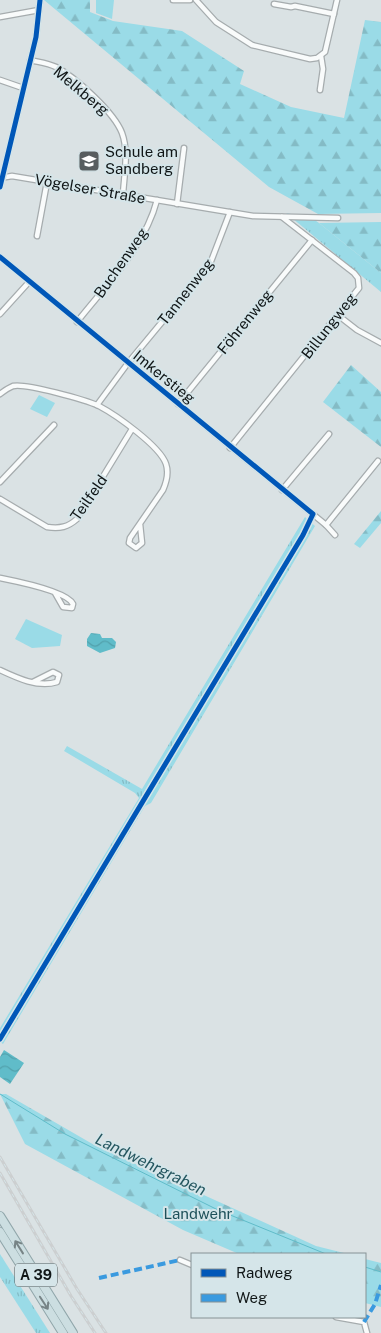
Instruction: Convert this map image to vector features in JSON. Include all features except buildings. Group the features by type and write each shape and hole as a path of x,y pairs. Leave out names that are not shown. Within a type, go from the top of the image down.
{"highway":[{"name":"A 39","path":"0,1216 73,1333"},
{"name":"A 39","path":"0,1232 64,1333"}],"street":[{"path":"0,187 36,36 40,0"},
{"path":"173,0 190,0"},
{"path":"196,0 216,22 252,46 310,59 321,56"},
{"path":"320,90 323,69 321,56 327,45 337,0"},
{"path":"274,4 334,14"},
{"path":"0,17 38,10"},
{"name":"Melkberg","path":"30,60 51,65 61,70 108,110 121,132 124,142 123,195"},
{"path":"0,80 23,88"},
{"path":"177,204 184,148"},
{"name":"Vögelser Straße","path":"1,178 12,176 259,217 338,218"},
{"path":"37,236 47,182"},
{"name":"Buchenweg","path":"77,322 130,254 146,228 157,200"},
{"name":"Tannenweg","path":"98,406 128,364 210,264 230,212"},
{"name":"Billungweg","path":"230,448 356,294 359,283 358,278 281,216"},
{"name":"Föhrenweg","path":"178,404 312,240"},
{"name":"Imkerstieg","path":"0,257 326,525 335,535"},
{"path":"0,314 29,282"},
{"path":"338,316 357,330 381,343"},
{"path":"0,394 8,389 21,386 98,406 132,429 160,454 165,462 167,472 164,490 130,538 130,543 136,548 142,543 140,524"},
{"path":"0,482 54,425"},
{"name":"Teilfeld","path":"0,499 47,527 56,529 71,524 77,519 132,429"},
{"path":"282,490 329,434"},
{"path":"326,525 378,462"},
{"path":"0,578 55,593"},
{"path":"0,670 34,682 54,683 60,678 59,674 53,672 34,682"},
{"path":"180,1260 191,1265"},
{"path":"342,1318 364,1322 367,1333"}],"green space":[{"path":"44,0 90,0 90,12 113,21 182,31 244,71 240,84 291,107 344,118 365,20 381,22 381,213 318,214 269,187"},
{"path":"96,0 114,0 112,19 96,13"},
{"path":"286,213 312,218 381,273 381,292"},
{"path":"381,222 381,273 319,223"},
{"path":"351,365 381,392 381,447 323,402"},
{"path":"39,395 55,403 47,417 30,409"},
{"path":"381,511 381,523 360,548 354,544"},
{"path":"305,517 315,526 151,803 145,806 3,1044 0,1042 0,1028 139,798 135,793 64,751 67,746 142,789"},
{"path":"26,619 62,635 60,646 32,648 15,639"},
{"name":"Landwehr","path":"0,1094 6,1094 96,1146 316,1246 344,1253 237,1253 183,1230 25,1144"},
{"path":"0,1254 50,1333 36,1333 0,1277"},
{"path":"366,1259 381,1263 381,1307 366,1303"}],"water":[{"path":"91,633 100,634 102,638 112,638 116,642 115,648 100,653 87,646 87,639"},
{"path":"4,1050 24,1063 10,1084 0,1077 0,1057"}],"waterway":[{"name":"Landwehrgraben","path":"0,1094 65,1134 218,1210 324,1253"},
{"name":"Landwehrgraben","path":"366,1267 381,1272"}],"railway":[{"path":"0,1157 77,1289 106,1333"},
{"path":"0,1173 71,1296 95,1333"}],"marked path":[{"path":"99,1278 180,1260"},
{"path":"364,1322 375,1304 381,1285"}],"cycle path":[{"path":"0,187 36,37 40,0"},
{"path":"0,257 313,514 303,535 0,1039"}],"place":[{"name":"Schule am Sandberg","path":"89,161"}]}
